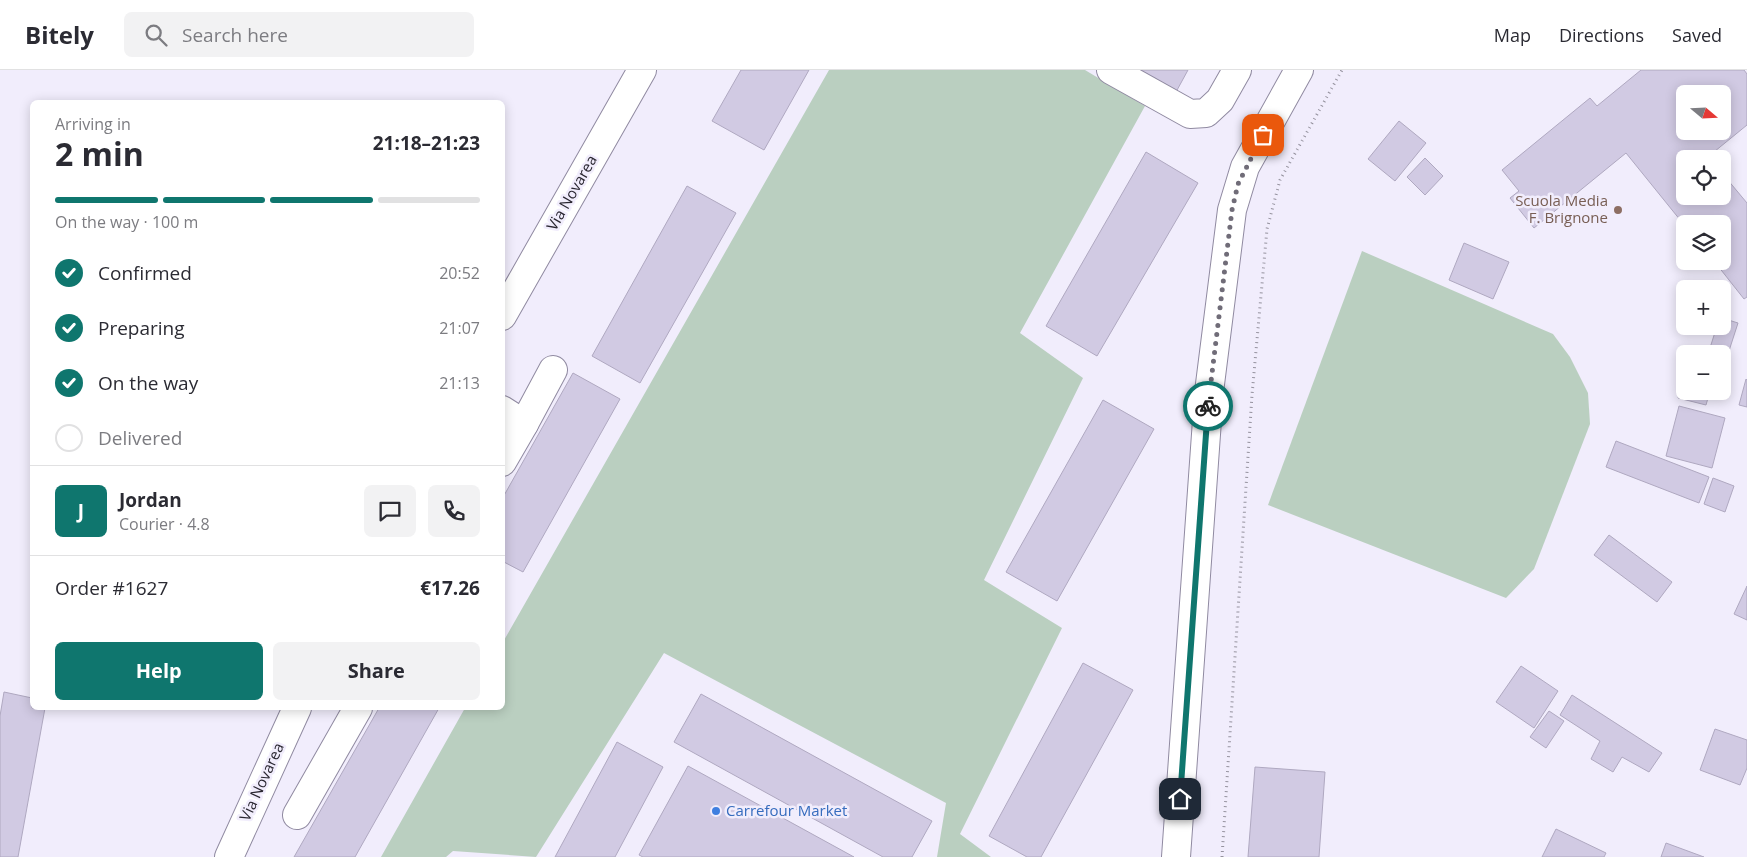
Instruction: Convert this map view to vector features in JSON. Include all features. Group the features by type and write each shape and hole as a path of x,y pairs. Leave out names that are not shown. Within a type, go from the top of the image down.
{"street":[{"name":"Via Novarea","path":"505,311 642,70"},
{"path":"1111,70 1190,114 1206,114 1220,100 1237,70"},
{"path":"1176,857 1209,392 1232,210 1246,167 1299,70"},
{"path":"505,450 513,417 553,370"},
{"name":"Via Novarea","path":"229,857 296,710"},
{"path":"297,815 357,710"}],"path":[{"path":"1222,857 1252,395 1268,229 1280,180 1342,70"}],"green space":[{"path":"829,70 1085,70 1145,106 1020,333 1083,378 984,580 1062,628 960,834 991,857 937,857 946,803 664,653 536,857 453,851 446,857 381,857 464,710 505,710 505,638"},
{"path":"1362,251 1553,334 1570,357 1588,393 1590,424 1534,569 1506,598 1268,505"}],"building":[{"path":"741,70 809,70 764,150 712,121"},
{"path":"1136,70 1188,70 1176,92"},
{"path":"1641,70 1744,70 1747,74 1747,125 1731,138 1731,85 1676,85 1676,140 1729,140 1716,150 1676,150 1676,205 1731,205 1731,184 1747,203 1747,297 1744,299 1731,280 1721,270 1731,270 1731,215 1676,215 1626,153 1534,228 1510,198 1519,191 1502,170 1590,98 1597,106"},
{"path":"1399,121 1426,143 1395,181 1368,159"},
{"path":"1146,152 1198,183 1097,356 1046,326"},
{"path":"1425,158 1443,176 1425,195 1407,177"},
{"path":"687,186 736,213 640,383 592,356"},
{"path":"1464,243 1509,262 1493,299 1449,280"},
{"path":"1731,321 1738,323 1731,345 1711,345 1714,335 1731,335"},
{"path":"573,373 620,399 523,572 505,563 505,494"},
{"path":"1747,380 1747,407 1739,405"},
{"path":"1103,400 1154,429 1057,601 1006,572"},
{"path":"1686,400 1707,400 1706,405"},
{"path":"1679,406 1725,418 1712,468 1666,456"},
{"path":"1616,441 1709,477 1699,503 1606,467"},
{"path":"1713,478 1734,486 1725,512 1704,504"},
{"path":"1609,535 1672,582 1657,602 1594,555"},
{"path":"1747,586 1747,620 1734,614"},
{"path":"1083,663 1133,690 1041,857 1027,857 989,836"},
{"path":"1521,666 1558,691 1534,728 1496,702"},
{"path":"4,692 30,698 30,710 45,710 18,857 0,857 0,716"},
{"path":"701,694 932,821 912,857 883,857 674,742"},
{"path":"1572,695 1662,753 1649,772 1622,757 1613,772 1591,759 1600,741 1560,715"},
{"path":"378,710 438,710 355,857 294,857"},
{"path":"1549,711 1564,721 1546,748 1530,737"},
{"path":"1715,729 1747,740 1747,768 1740,785 1700,770"},
{"path":"617,742 663,767 615,857 555,857"},
{"name":"Carrefour Market","path":"688,766 854,857 643,857 639,855"},
{"path":"1255,767 1325,772 1319,857 1248,857"},
{"path":"1556,829 1606,853 1604,857 1542,857"},
{"path":"1666,843 1704,857 1661,857"}],"way so far":[{"path":"1208,406 1234,197 1238,184 1263,135"}],"place":[{"name":"Scuola Media F. Brignone","path":"1618,210"},
{"name":"Carrefour Market","path":"716,811"}],"route":[{"path":"1180,799 1208,406"}]}
